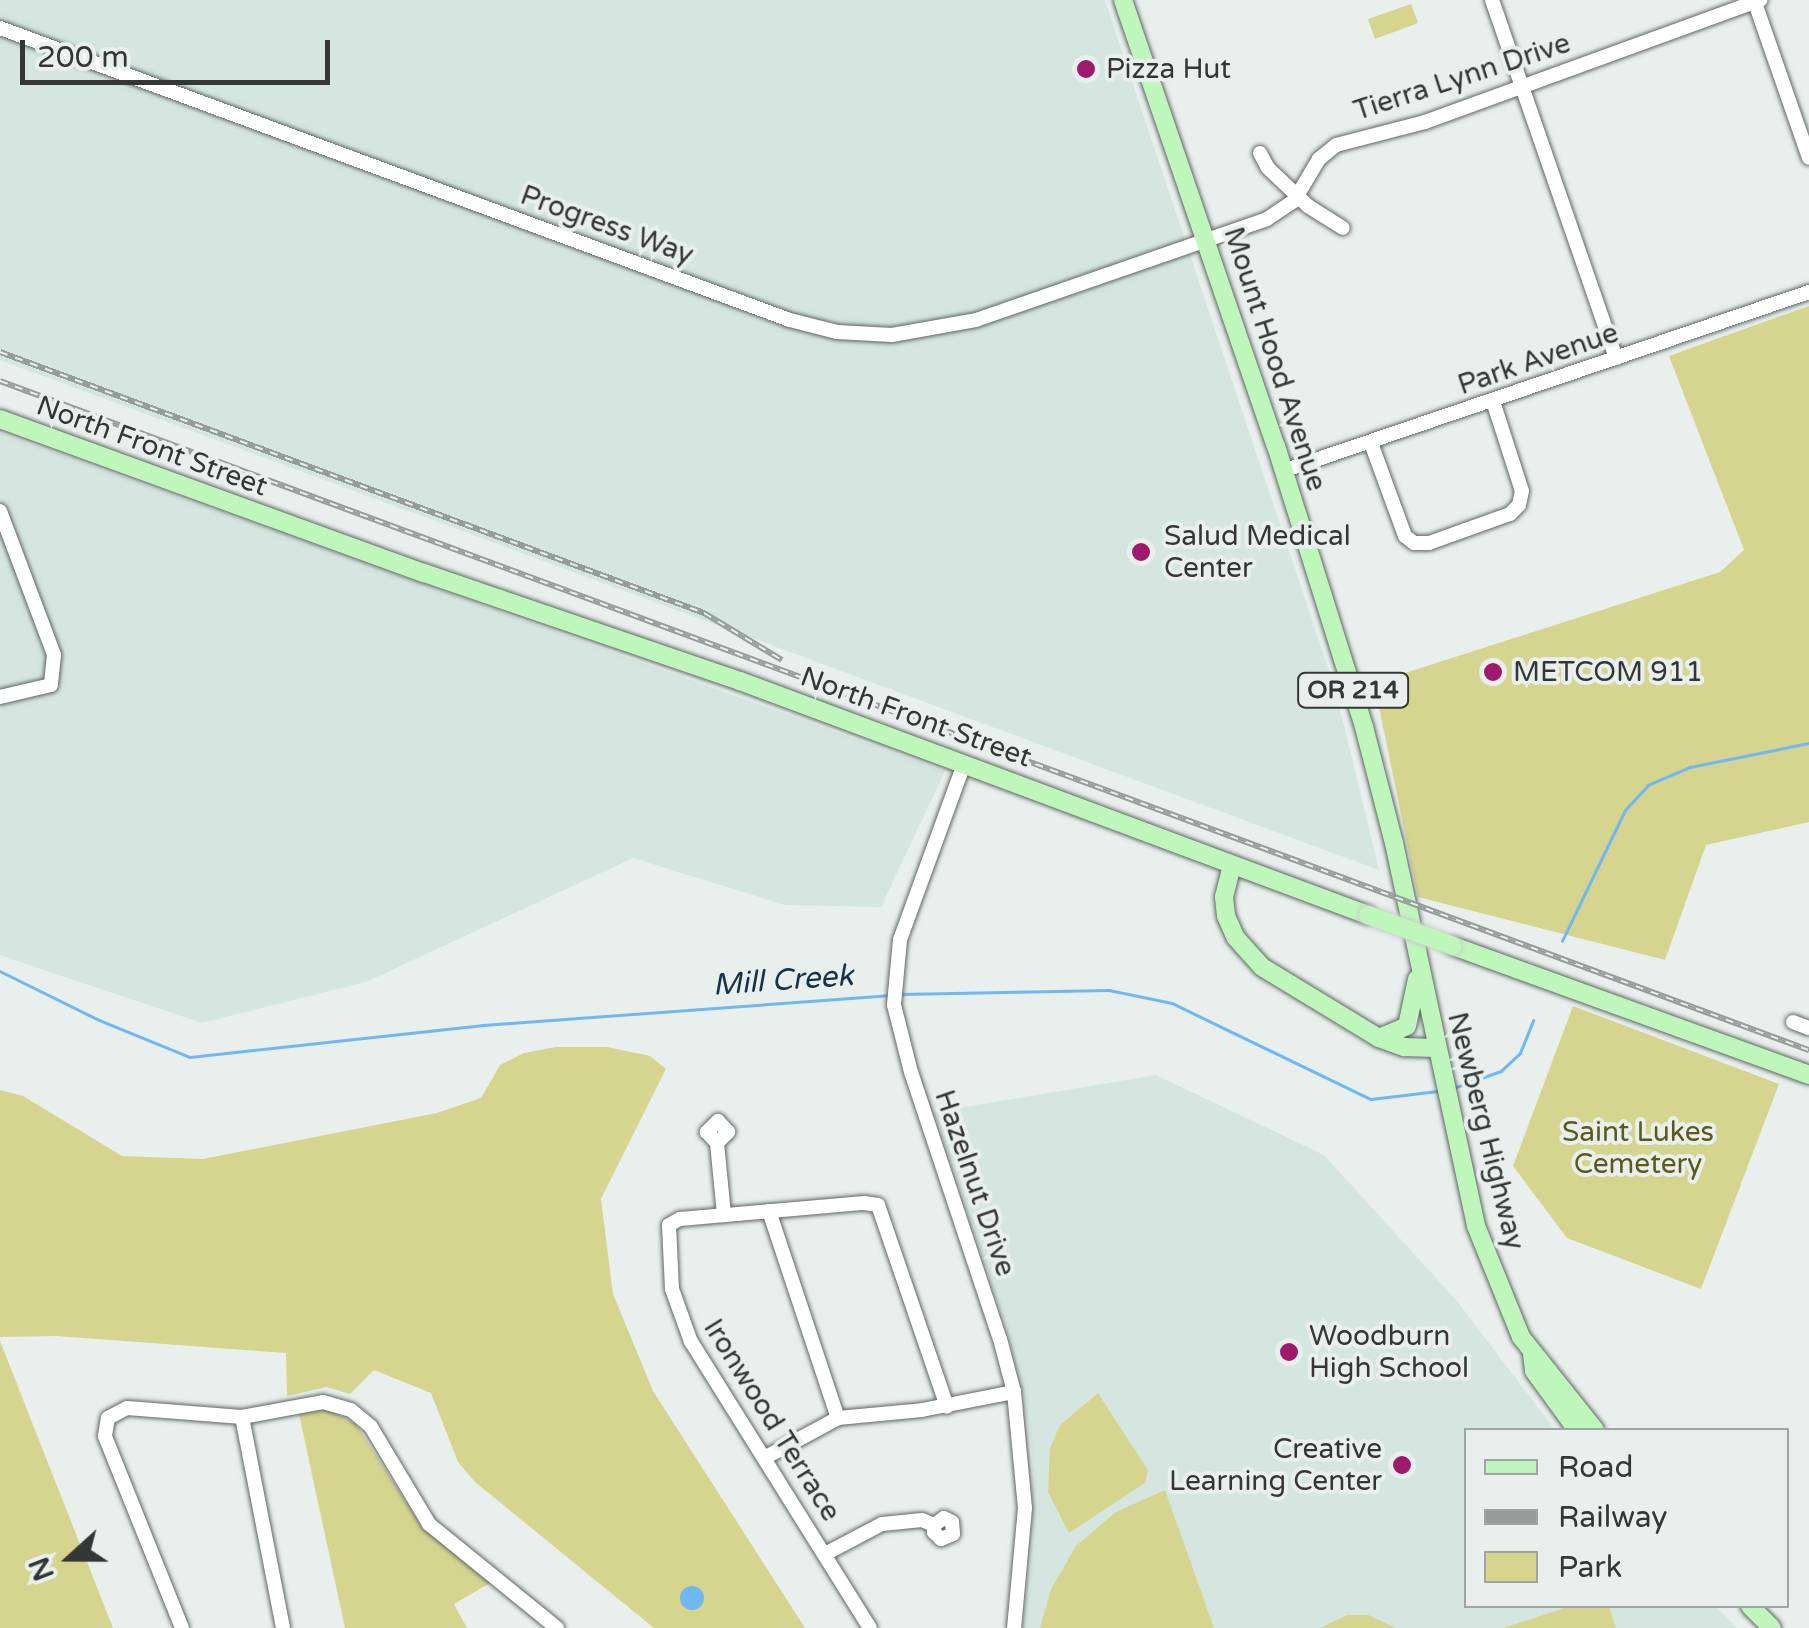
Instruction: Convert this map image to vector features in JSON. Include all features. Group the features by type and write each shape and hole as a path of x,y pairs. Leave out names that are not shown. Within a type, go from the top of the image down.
{"main road":[{"name":"Mount Hood Avenue","path":"1123,0 1283,470 1358,709 1409,913"},
{"name":"North Front Street","path":"0,419 964,764 1809,1075"},
{"path":"1232,865 1224,910 1248,953 1269,972 1378,1038 1404,1047 1435,1048"},
{"name":"Newberg Highway","path":"1409,913 1476,1226 1504,1302 1532,1354 1534,1371 1576,1428"},
{"path":"1378,1038 1407,1026 1418,962"},
{"name":"Newberg Highway","path":"1532,1354 1546,1364 1594,1428"},
{"path":"1752,1608 1772,1628"}],"street":[{"path":"1492,0 1616,358"},
{"name":"Tierra Lynn Drive","path":"1206,240 1267,219 1297,196 1320,159 1336,146 1425,122 1756,1"},
{"path":"1756,1 1809,158"},
{"name":"Progress Way","path":"0,28 790,320 837,332 892,335 955,326 1206,240"},
{"path":"1260,152 1268,168 1297,196 1326,222 1342,228"},
{"name":"Park Avenue","path":"1283,470 1809,292"},
{"path":"1371,443 1404,536 1414,543 1429,543 1510,514 1519,505 1522,490 1492,402"},
{"path":"0,511 54,655 51,686 0,698"},
{"name":"Hazelnut Drive","path":"964,764 906,920 894,982 894,1005 911,1072 1014,1392 1024,1462 1025,1529 1014,1628"},
{"path":"1792,1022 1809,1028"},
{"path":"717,1142 724,1215 878,1205 947,1406"},
{"path":"769,1211 838,1418"},
{"name":"Ironwood Terrace","path":"724,1215 680,1220 669,1226 669,1272 686,1331 870,1628"},
{"path":"766,1457 838,1418 947,1406 1014,1392"},
{"path":"182,1628 105,1436 105,1422 114,1413 133,1406 242,1417 315,1402 333,1403 358,1414 371,1427 429,1524 557,1628"},
{"path":"242,1417 283,1628"},
{"path":"825,1554 873,1526 922,1520 934,1525"}],"shaded area":[{"path":"0,0 1105,0 1336,692 1379,870 0,360"},
{"path":"0,433 945,771 881,907 785,905 633,858 366,982 202,1023 0,955"},
{"path":"1156,1075 1324,1155 1457,1301 1553,1428 1464,1428 1464,1608 1717,1608 1737,1628 1023,1628 1033,1535 1032,1454 1024,1395 1008,1333 934,1112"}],"green space":[{"path":"1411,4 1418,23 1375,39 1368,19"},
{"path":"1809,306 1809,822 1706,845 1665,960 1418,897 1374,683 1720,572 1744,550 1669,356"},
{"name":"Saint Lukes Cemetery","path":"1573,1006 1779,1084 1701,1289 1567,1238 1513,1166"},
{"path":"556,1047 607,1047 650,1056 666,1069 601,1199 613,1294 653,1391 805,1628 654,1628 475,1482 458,1462 431,1393 374,1370 350,1394 326,1387 287,1396 286,1353 56,1336 0,1337 0,1090 23,1096 122,1156 203,1159 437,1113 481,1098 500,1065 524,1053"},
{"path":"0,1341 113,1628 0,1628"},
{"path":"1098,1393 1148,1470 1145,1483 1069,1533 1048,1492 1050,1448 1060,1425"},
{"path":"328,1409 356,1424 422,1527 490,1583 454,1604 467,1628 345,1628 299,1414"},
{"path":"1165,1490 1214,1628 1040,1628 1051,1589 1076,1546 1116,1512"},
{"path":"1565,1608 1610,1608 1616,1628 1503,1628"},
{"path":"1347,1615 1368,1615 1396,1628 1320,1628"}],"water":[{"path":"692,1586 704,1598 692,1610 680,1598"}],"waterway":[{"name":"Mill Creek","path":"1562,941 1625,810 1648,785 1690,767 1809,743"},
{"name":"Mill Creek","path":"0,971 99,1020 190,1057 483,1025 888,995"},
{"name":"Mill Creek","path":"901,994 1109,990 1172,1003 1371,1099 1438,1091"},
{"name":"Mill Creek","path":"1456,1087 1501,1071 1520,1053 1533,1021"}],"railway":[{"path":"0,352 704,613 782,660"},
{"path":"0,381 1809,1050"}],"place":[{"name":"Pizza Hut","path":"1086,69"},
{"name":"Salud Medical Center","path":"1141,552"},
{"name":"METCOM 911","path":"1493,672"},
{"name":"Woodburn High School","path":"1289,1352"},
{"name":"Creative Learning Center","path":"1402,1465"}]}
